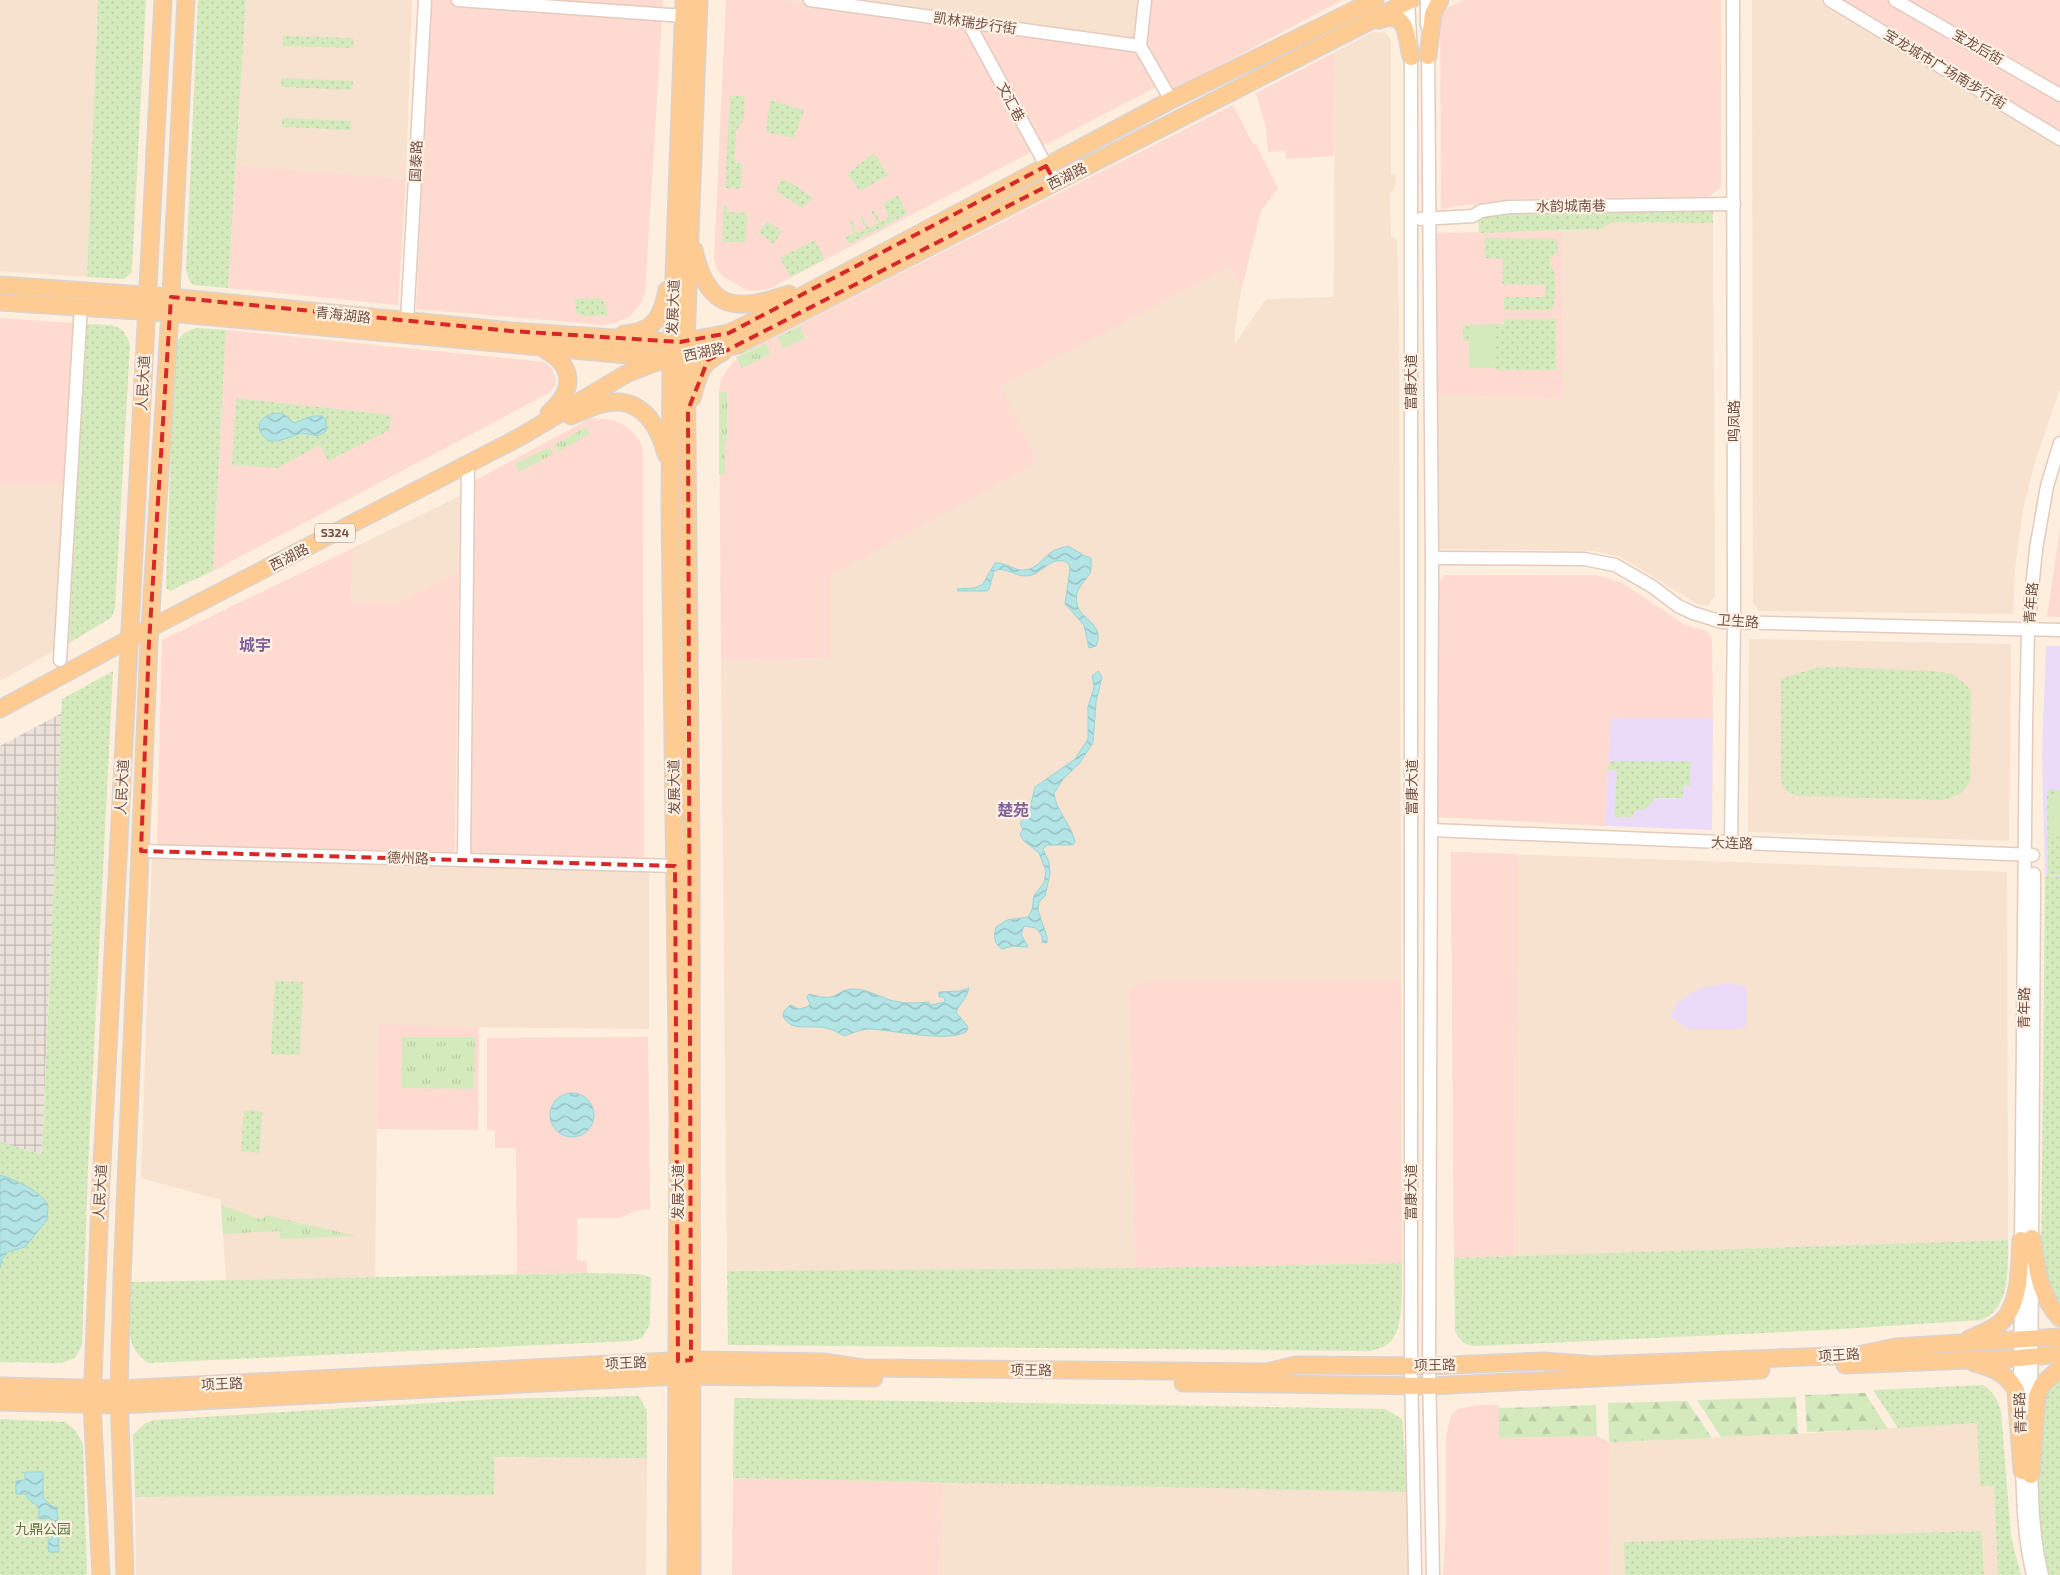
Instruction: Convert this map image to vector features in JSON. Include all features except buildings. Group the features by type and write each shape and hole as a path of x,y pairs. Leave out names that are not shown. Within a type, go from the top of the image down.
{"main road":[{"name":"人民大道","path":"101,1575 92,1397 103,1134 162,0"},
{"name":"人民大道","path":"124,1575 119,1397 122,1279 146,703 171,305 186,0"},
{"name":"发展大道","path":"682,227 699,0"},
{"name":"西湖路","path":"0,709 150,628 520,437 626,374 679,349 728,333 1171,100 1375,0"},
{"name":"西湖路","path":"679,349 738,344 1409,0"},
{"path":"1428,56 1433,14 1440,0"},
{"name":"发展大道","path":"684,8 679,349 670,508 678,1120 684,1368 692,1575"},
{"path":"1344,34 1386,17 1398,18 1404,27 1411,57"},
{"path":"682,227 706,286 715,296 728,302 748,304 761,302 831,280"},
{"path":"571,336 630,334 647,328 658,320 682,227"},
{"name":"青海湖路","path":"0,285 147,303 407,321 571,336 679,349"},
{"name":"青海湖路","path":"0,302 81,306 147,303"},
{"name":"青海湖路","path":"171,305 542,348 679,349"},
{"path":"688,410 702,367 708,360 738,344"},
{"path":"520,437 561,402 567,391 567,378 563,363 556,356 542,348"},
{"name":"发展大道","path":"676,1575 684,1368 691,849 688,690 688,410 679,349"},
{"path":"520,437 605,404 620,402 633,406 646,415 656,426 661,438 667,467 670,508"},
{"path":"133,566 154,568"},
{"path":"126,702 146,703"},
{"path":"2026,1239 2046,1300 2060,1318"},
{"path":"2026,1239 2016,1295 2005,1318 1961,1352 2003,1373 2016,1390 2027,1473"},
{"name":"项王路","path":"684,1368 1430,1386 1961,1352 2026,1339 2060,1337"},
{"name":"项王路","path":"0,1402 823,1362 863,1368 1267,1372 1296,1365 1429,1366 1544,1361 1596,1365 1857,1355 1896,1348 2025,1358 2060,1354"},
{"path":"2027,1473 2037,1396 2042,1385 2060,1368"},
{"name":"项王路","path":"0,1386 92,1397"}],"street":[{"name":"国泰路","path":"407,321 424,0"},
{"path":"458,0 684,8"},
{"name":"凯林瑞步行街","path":"810,0 1140,46"},
{"path":"1145,0 1140,46 1171,100"},
{"name":"富康大道","path":"1409,0 1411,57 1411,1386 1415,1575"},
{"name":"富康大道","path":"1427,0 1432,561 1429,1366 1433,1575"},
{"name":"鸣凤路","path":"1731,843 1734,626 1733,0"},
{"name":"宝龙城市广场南步行街","path":"1830,0 2060,139"},
{"name":"宝龙后街","path":"1895,0 2060,95"},
{"name":"文汇巷","path":"968,22 1055,182"},
{"name":"水韵城南巷","path":"1411,219 1473,216 1481,211 1509,207 1734,204"},
{"path":"60,660 81,306"},
{"name":"青年路","path":"2032,1575 2027,1552 2024,1519 2027,1473 2025,1358 2033,633 2038,540 2047,486 2060,443"},
{"path":"464,860 468,464"},
{"name":"青年路","path":"2033,633 2044,551 2060,471"},
{"name":"卫生路","path":"1432,561 1575,565 1605,568 1629,578 1683,615 1713,626 2033,633 2060,637"},
{"name":"卫生路","path":"2033,633 2060,630"},
{"name":"大连路","path":"1431,830 2030,855"},
{"name":"德州路","path":"141,851 674,866"},
{"name":"青年路","path":"2027,1473 2032,1521 2042,1575"}],"highlighted area":[{"path":"1046,166 1055,182 708,360 688,410 691,1360 678,1361 675,866 141,851 149,643 171,297 511,331 680,342 729,333"}],"shaded area":[{"path":"0,0 98,0 87,277 0,271"},
{"path":"246,0 412,0 406,179 236,165"},
{"path":"431,0 663,0 645,294 641,303 630,316 615,323 604,325 416,309"},
{"path":"726,0 784,0 1133,48 1156,87 771,288 759,291 746,290 724,277 717,269 714,259"},
{"path":"784,0 1138,0 1133,48"},
{"path":"1150,0 1342,0 1172,91 1144,43"},
{"path":"1464,0 1721,0 1721,187 1708,197 1510,199 1505,202 1455,206 1441,210 1440,11"},
{"path":"1752,0 1829,0 2060,142 2060,389 2034,465 2023,510 2015,568 2013,614 1759,611 1753,603"},
{"path":"1829,0 2060,0 2060,142"},
{"path":"1373,32 1386,33 1391,40 1391,174 1396,175 1395,188 1390,193 1391,236 1397,240 1399,314 1401,980 1152,980 1129,987 1135,1268 727,1271 721,660 830,658 830,576 1036,463 1000,386 1230,267 1241,291 1235,329 1235,344 1266,299 1334,297 1335,52"},
{"path":"1335,52 1334,156 1286,159 1285,151 1268,152 1266,128 1256,93"},
{"path":"1233,105 1253,144 1256,144 1278,188 1261,211 1241,291 1230,267 1001,386 1037,463 830,576 830,658 721,660 719,392 721,379 733,362 757,346"},
{"path":"236,165 406,179 398,305 228,288"},
{"path":"1611,222 1713,223 1715,596 1707,606 1697,604 1621,557 1595,551 1439,549 1438,395 1564,399 1562,231 1602,229"},
{"path":"1562,231 1564,399 1438,395 1436,233"},
{"path":"0,318 86,324 77,485 0,484"},
{"path":"226,330 545,362 552,369 556,380 555,386 549,393 213,571"},
{"path":"591,418 613,420 624,425 633,432 641,443 643,453 644,865 469,860 472,482"},
{"path":"0,484 77,485 69,643 0,681"},
{"path":"460,496 459,571 396,603 351,602 353,548"},
{"path":"2060,529 2060,617 2047,617"},
{"path":"353,548 351,602 396,603 459,571 455,852 157,845 162,640"},
{"path":"1445,575 1596,575 1621,582 1685,625 1701,629 1710,634 1712,640 1713,718 1611,718 1605,826 1438,817 1439,581"},
{"path":"1749,639 2011,644 2009,841 1748,832"},
{"path":"2046,646 2060,646 2060,877 2045,876 2042,754"},
{"path":"62,713 42,1154 0,1142 0,746"},
{"path":"1611,718 1713,718 1712,830 1605,826"},
{"path":"1451,852 2007,872 2008,1240 1454,1258"},
{"path":"1451,852 1518,854 1515,1256 1454,1258"},
{"path":"152,856 649,870 649,1029 378,1026 375,1277 226,1280 221,1200 141,1178"},
{"path":"1152,980 1401,980 1402,1263 1135,1268 1129,987"},
{"path":"1727,983 1744,986 1747,989 1746,1026 1740,1029 1688,1029 1670,1016 1679,1001 1694,991"},
{"path":"378,1025 479,1027 478,1130 377,1129"},
{"path":"648,1037 650,1209 638,1210 620,1218 577,1218 577,1260 587,1261 587,1273 517,1274 516,1148 495,1148 495,1130 487,1130 487,1038"},
{"path":"1478,1405 1499,1405 1500,1438 1597,1436 1609,1442 1610,1575 1443,1575 1446,1525 1446,1436 1451,1415 1458,1409"},
{"path":"1977,1423 1980,1485 1994,1485 1998,1575 1610,1575 1609,1442 1798,1434"},
{"path":"494,1457 647,1458 646,1575 136,1575 135,1497 494,1495"},
{"path":"733,1478 942,1482 940,1575 732,1575"},
{"path":"942,1482 1408,1492 1410,1575 940,1575"}],"green space":[{"path":"98,0 146,0 132,272 124,279 87,277"},
{"path":"198,0 246,0 228,288 194,285 190,282 186,270"},
{"path":"283,36 353,38 353,48 283,46"},
{"path":"281,78 353,81 352,90 281,87"},
{"path":"730,96 745,96 744,119 736,131 735,162 742,163 741,189 725,188"},
{"path":"770,100 804,110 794,138 766,132"},
{"path":"282,118 351,121 351,130 282,127"},
{"path":"874,153 888,175 860,191 847,174"},
{"path":"782,179 795,185 813,198 802,208 776,191"},
{"path":"898,195 907,214 849,244 845,238 854,233 849,221 851,220 858,233 866,229 860,216 862,215 869,228 878,223 871,211 874,209 880,222 889,217 883,204"},
{"path":"723,205 727,205 727,212 747,213 746,242 723,242"},
{"path":"1713,208 1713,223 1612,222 1602,229 1479,233 1478,215"},
{"path":"767,221 782,231 774,244 759,233"},
{"path":"1485,238 1556,239 1558,253 1550,257 1555,280 1553,308 1549,310 1504,310 1504,297 1545,297 1545,285 1502,284 1503,259 1485,258"},
{"path":"815,240 825,259 790,277 780,258"},
{"path":"599,298 604,301 608,316 583,316 576,313 575,299"},
{"path":"1504,319 1556,319 1556,370 1496,370 1496,326 1469,326 1469,341 1463,341 1463,325 1504,324"},
{"path":"86,324 108,325 119,328 127,337 130,345 115,609 111,618 69,643"},
{"path":"800,326 805,338 783,349 778,337"},
{"path":"1469,326 1496,326 1496,368 1469,368"},
{"path":"196,328 226,330 213,571 170,591 166,588 174,352 181,336"},
{"path":"766,343 771,354 742,368 736,357"},
{"path":"719,392 727,392 725,474 719,474"},
{"path":"236,398 391,415 390,430 328,461 320,445 277,468 232,465"},
{"path":"586,427 590,434 558,452 554,445"},
{"path":"549,447 553,454 519,472 515,464"},
{"path":"1835,667 1931,671 1952,674 1964,683 1971,691 1970,780 1963,791 1956,796 1942,800 1798,796 1786,791 1781,781 1781,679 1815,668"},
{"path":"113,671 88,1169 82,1345 75,1358 61,1363 0,1362 0,1142 42,1154 62,699"},
{"path":"1609,761 1690,761 1690,786 1683,786 1683,798 1655,798 1646,808 1634,811 1634,817 1614,817 1617,770 1608,770"},
{"path":"2047,790 2060,790 2060,875 2048,875"},
{"path":"2049,794 2060,794 2060,834 2049,833"},
{"path":"2045,876 2060,877 2060,1314 2041,1277"},
{"path":"275,981 303,982 300,1055 271,1054"},
{"path":"402,1037 475,1037 474,1089 401,1088"},
{"path":"244,1110 262,1111 260,1153 241,1151"},
{"path":"221,1205 262,1220 266,1215 356,1236 280,1239 280,1231 223,1234"},
{"path":"2008,1240 2007,1274 2003,1296 1991,1314 1981,1320 1827,1330 1478,1346 1464,1343 1455,1331 1454,1258"},
{"path":"1402,1263 1402,1293 1398,1326 1387,1345 1370,1351 728,1345 727,1271 1135,1268"},
{"path":"587,1273 638,1274 651,1277 650,1324 642,1338 631,1341 149,1363 140,1356 130,1338 131,1282"},
{"path":"2060,1375 2060,1575 2047,1575 2038,1512 2038,1407 2043,1394"},
{"path":"1983,1385 1995,1396 2001,1411 2011,1537 2021,1575 1998,1575 1994,1486 1980,1486 1977,1423 1898,1428 1873,1390"},
{"path":"1865,1393 1888,1429 1807,1432 1805,1395"},
{"path":"639,1396 647,1411 647,1458 494,1457 494,1495 135,1497 133,1435 144,1424 154,1420 494,1399"},
{"path":"1796,1397 1798,1434 1721,1437 1697,1400"},
{"path":"734,1398 1385,1409 1402,1419 1408,1492 733,1478"},
{"path":"1687,1401 1712,1438 1609,1442 1608,1403"},
{"path":"1596,1405 1597,1436 1499,1438 1499,1408"},
{"name":"九鼎公园","path":"0,1419 66,1422 76,1431 83,1445 87,1575 0,1575"},
{"path":"1981,1531 1984,1575 1625,1575 1624,1542"}],"water":[{"path":"279,413 285,415 294,423 313,416 322,416 326,420 326,431 318,436 302,433 278,441 269,441 260,431 260,422 267,416"},
{"path":"1068,546 1091,558 1091,571 1078,590 1076,599 1079,609 1098,632 1096,646 1089,648 1084,625 1065,604 1070,569 1069,564 1064,561 1054,562 1036,573 1026,576 1003,570 994,571 987,591 958,591 957,589 975,588 983,584 995,563 1025,570 1036,566 1052,552"},
{"path":"1098,671 1102,677 1096,702 1093,743 1079,764 1064,778 1054,793 1055,800 1075,842 1073,845 1047,845 1043,849 1049,862 1050,874 1045,896 1039,902 1038,910 1047,937 1047,943 1042,942 1042,936 1036,928 1024,926 1021,934 1028,947 1013,946 1002,949 995,939 996,927 1007,920 1028,917 1032,910 1034,895 1044,883 1046,871 1039,853 1023,840 1020,834 1023,830 1020,823 1029,812 1035,787 1075,759 1088,739 1088,707 1094,687 1092,676"},
{"path":"969,988 967,995 956,1012 968,1027 967,1031 959,1035 934,1036 867,1029 844,1036 826,1028 796,1026 786,1021 783,1016 784,1011 790,1005 799,1009 807,1007 810,1004 807,997 809,994 830,997 846,990 858,989 890,1000 909,1003 929,1002 931,1005 945,1002 944,997 939,997 939,992 960,991"},
{"path":"576,1093 588,1099 593,1106 593,1124 588,1131 581,1136 568,1137 560,1134 553,1127 550,1111 553,1103 560,1096"},
{"path":"0,1175 32,1190 48,1204 47,1220 25,1247 8,1252 2,1259 0,1268"},
{"path":"25,1472 43,1472 43,1498 53,1507 57,1507 59,1552 49,1552 48,1540 52,1539 51,1518 39,1519 39,1507 27,1498 27,1494 16,1494 16,1481 25,1480"}],"district":[{"name":"城宇","path":"255,645"},
{"name":"楚苑","path":"1013,810"}]}
